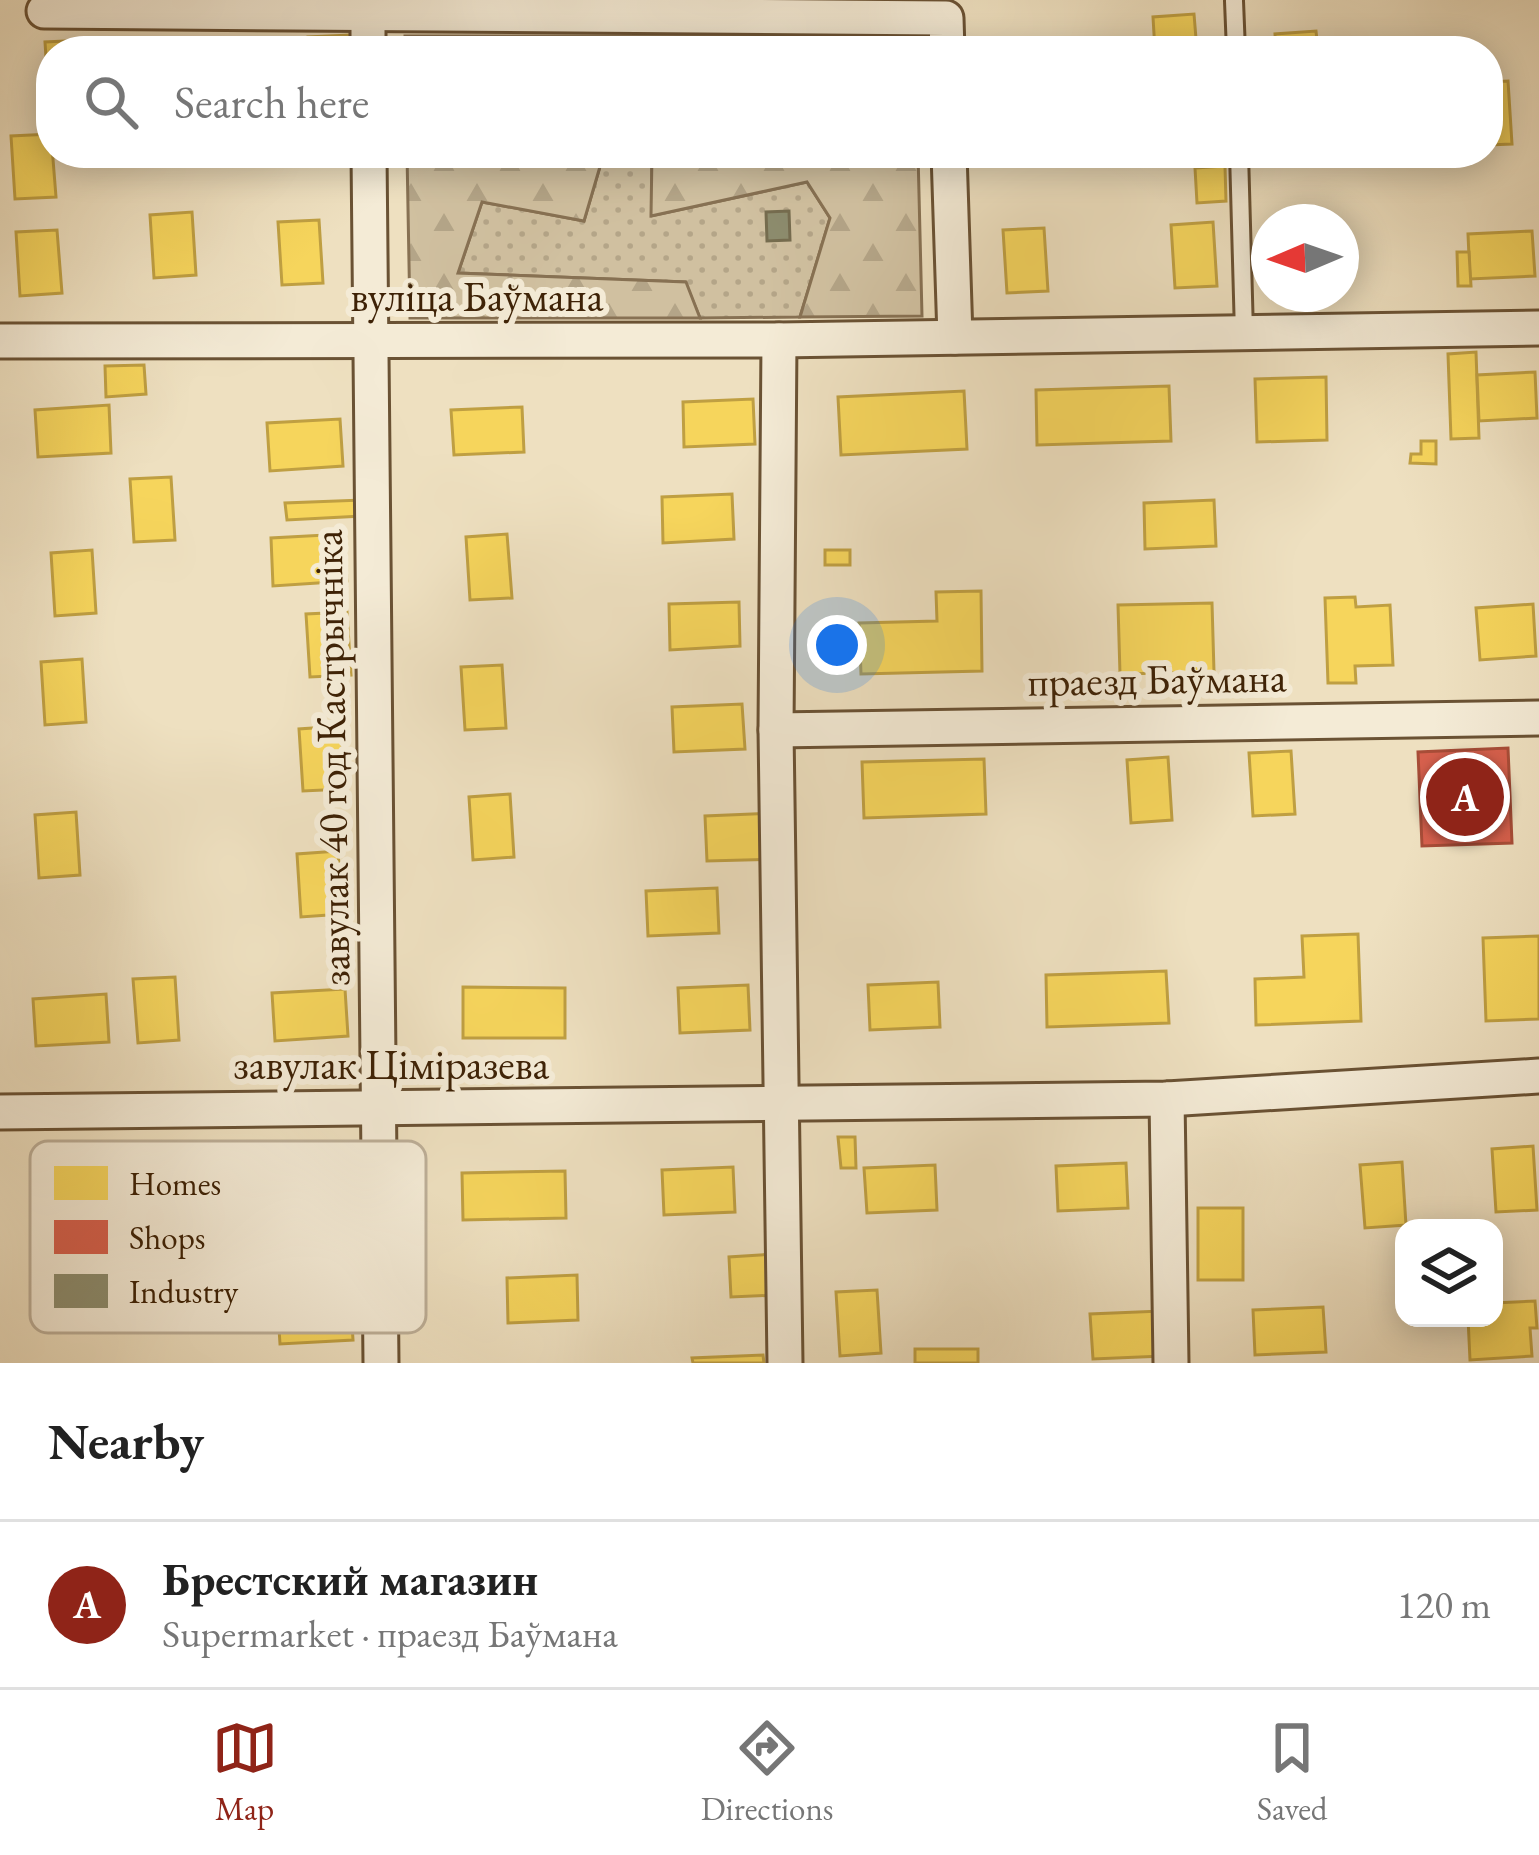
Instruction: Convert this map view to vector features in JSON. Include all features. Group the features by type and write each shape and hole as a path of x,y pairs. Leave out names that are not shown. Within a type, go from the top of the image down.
{"street":[{"path":"44,11 368,6 946,18 946,36"},
{"name":"завулак 40 год Кастрычніка","path":"369,168 380,1141"},
{"path":"950,168 955,338"},
{"name":"вуліца Баўмана","path":"0,341 779,340 1539,328"},
{"path":"779,340 776,730 785,1363"},
{"name":"праезд Баўмана","path":"776,730 1539,718"},
{"name":"завулак Ціміразева","path":"0,1112 1168,1099 1539,1076"},
{"path":"1168,1099 1172,1363"},
{"name":"завулак 40 год Кастрычніка","path":"381,1333 381,1363"}],"lane":[{"path":"1234,1 1235,36"},
{"path":"1239,168 1244,333"}],"green space":[{"path":"407,168 600,168 584,221 482,202 458,273 686,282 700,318 410,318"},
{"path":"600,168 652,168 652,216 807,182 830,218 800,317 700,318 685,282 458,273 482,202 584,221"},
{"path":"652,168 918,168 922,316 800,317 830,218 807,182 651,216"}],"building: Homes":[{"path":"1194,14 1196,36 1154,36 1153,17"},
{"path":"1316,31 1316,36 1275,36"},
{"path":"1503,81 1508,81 1512,144 1503,144"},
{"path":"36,135 36,168 54,168 56,197 15,199 11,136"},
{"path":"1195,168 1225,168 1226,201 1197,203"},
{"path":"192,212 196,275 154,278 150,215"},
{"path":"319,220 323,283 282,285 278,222"},
{"path":"1213,222 1217,286 1175,288 1171,225"},
{"path":"1044,228 1048,291 1007,293 1003,230"},
{"path":"57,230 62,293 20,296 16,232"},
{"path":"1532,231 1535,276 1470,279 1468,234"},
{"path":"1457,252 1469,252 1471,286 1458,286"},
{"path":"1476,352 1479,438 1451,439 1448,354"},
{"path":"144,365 146,394 106,397 105,366"},
{"path":"1535,372 1537,418 1479,421 1477,375"},
{"path":"1326,377 1327,440 1257,442 1255,379"},
{"path":"1169,386 1171,441 1037,445 1036,390"},
{"path":"964,391 967,449 841,455 838,397"},
{"path":"753,399 755,444 684,447 683,402"},
{"path":"109,405 111,453 38,457 35,410"},
{"path":"522,407 524,452 454,455 451,410"},
{"path":"340,419 343,466 270,471 267,423"},
{"path":"1421,441 1436,441 1436,464 1410,463 1411,454 1421,454"},
{"path":"171,477 175,540 134,542 130,479"},
{"path":"732,494 734,539 663,543 662,497"},
{"path":"362,500 362,516 287,520 285,503"},
{"path":"1214,500 1216,546 1145,549 1144,503"},
{"path":"344,534 347,581 273,586 271,538"},
{"path":"507,534 512,598 470,600 466,537"},
{"path":"92,550 96,613 55,616 51,553"},
{"path":"825,550 850,550 850,565 825,565"},
{"path":"981,591 982,671 861,674 859,623 937,621 936,592"},
{"path":"1355,597 1356,607 1390,605 1393,665 1355,666 1356,683 1328,683 1325,598"},
{"path":"739,602 740,646 670,650 669,604"},
{"path":"1212,603 1214,672 1120,674 1118,605"},
{"path":"1533,604 1536,656 1480,660 1476,608"},
{"path":"347,612 351,675 310,677 306,614"},
{"path":"82,659 86,722 45,725 41,662"},
{"path":"502,665 506,728 465,730 461,667"},
{"path":"742,704 745,749 674,752 672,707"},
{"path":"341,726 344,789 303,791 299,729"},
{"path":"1291,751 1295,814 1253,816 1249,753"},
{"path":"1168,757 1172,820 1131,823 1127,760"},
{"path":"984,759 986,814 864,818 862,762"},
{"path":"510,794 514,857 473,860 469,797"},
{"path":"76,812 80,875 39,878 35,815"},
{"path":"775,813 778,859 707,861 705,816"},
{"path":"338,851 342,914 301,917 297,854"},
{"path":"717,888 719,933 648,936 646,891"},
{"path":"1358,934 1361,1021 1256,1025 1255,979 1304,977 1302,936"},
{"path":"1539,936 1539,1019 1486,1021 1483,938"},
{"path":"1166,971 1169,1023 1047,1027 1046,975"},
{"path":"175,977 179,1040 138,1043 133,979"},
{"path":"938,982 940,1027 870,1030 868,985"},
{"path":"748,985 750,1030 680,1033 678,988"},
{"path":"463,987 565,988 565,1038 463,1038"},
{"path":"345,989 348,1036 275,1041 272,993"},
{"path":"106,994 109,1042 36,1046 33,999"},
{"path":"838,1137 855,1137 856,1168 841,1168"},
{"path":"1533,1146 1537,1210 1496,1212 1492,1149"},
{"path":"1402,1162 1406,1219 1395,1219 1395,1226 1365,1228 1360,1165"},
{"path":"1126,1163 1128,1208 1058,1211 1056,1166"},
{"path":"935,1165 937,1210 867,1213 864,1168"},
{"path":"733,1167 735,1212 664,1215 662,1170"},
{"path":"565,1171 566,1218 463,1220 462,1173"},
{"path":"1198,1208 1243,1208 1243,1280 1198,1280"},
{"path":"775,1254 777,1295 731,1297 729,1257"},
{"path":"577,1275 578,1320 508,1323 507,1278"},
{"path":"877,1290 881,1353 840,1356 836,1292"},
{"path":"1535,1301 1532,1356 1470,1360 1468,1327 1503,1327 1503,1303"},
{"path":"1323,1307 1326,1352 1255,1355 1253,1310"},
{"path":"1161,1311 1163,1356 1093,1359 1090,1314"},
{"path":"279,1333 353,1333 353,1340 280,1344"},
{"path":"915,1349 978,1349 978,1363 915,1363"},
{"path":"763,1355 764,1363 693,1363 692,1358"}],"building: Shops":[{"path":"1508,748 1512,843 1422,846 1418,752"}],"building: Industry":[{"path":"789,211 790,240 767,241 766,212"}],"place":[{"name":"Брестский магазин","path":"1465,797"}]}
